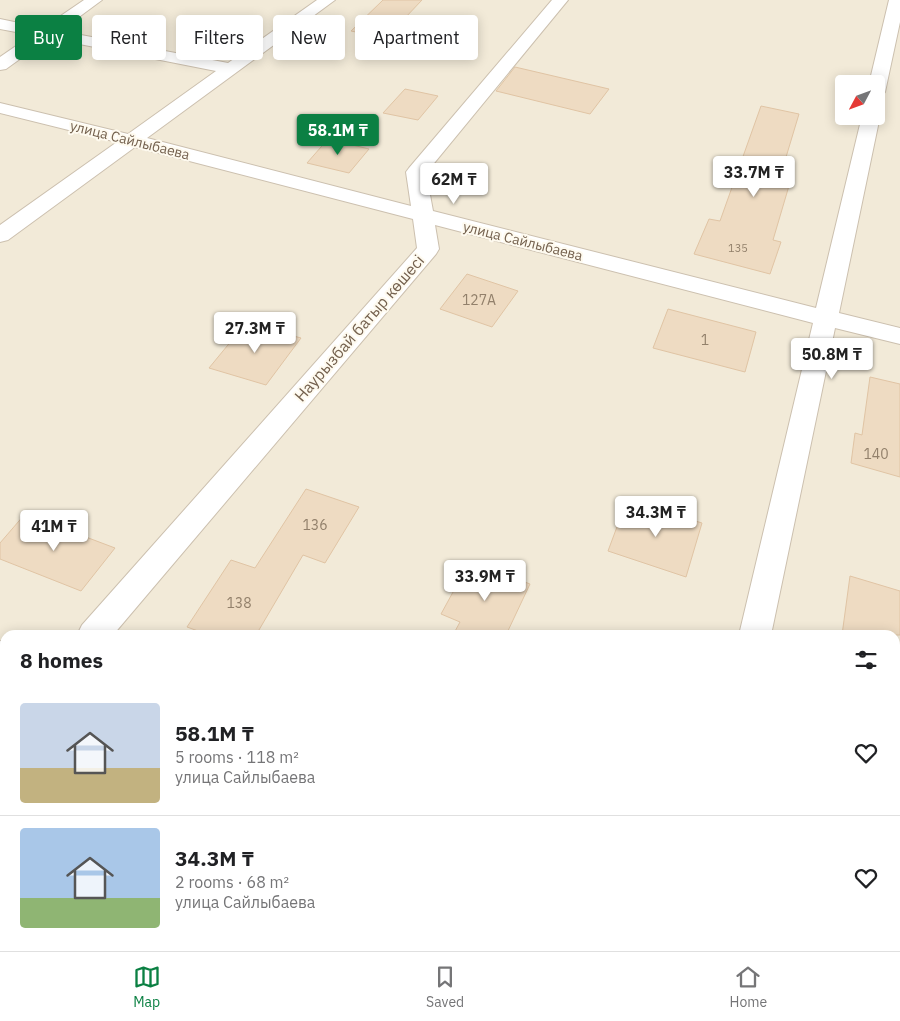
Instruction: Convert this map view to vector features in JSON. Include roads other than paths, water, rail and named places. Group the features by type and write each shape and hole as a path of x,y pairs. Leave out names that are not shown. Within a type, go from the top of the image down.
{"street":[{"path":"73,15 94,0"},
{"path":"0,235 327,0"},
{"name":"Наурызбай батыр көшесі","path":"98,630 428,249 416,172 560,0"},
{"path":"880,75 897,0"},
{"path":"0,24 15,27"},
{"path":"82,40 231,69"},
{"path":"0,65 15,55"},
{"name":"улица Сайлыбаева","path":"0,108 133,140 826,319 900,336"},
{"path":"756,630 869,125"}]}
